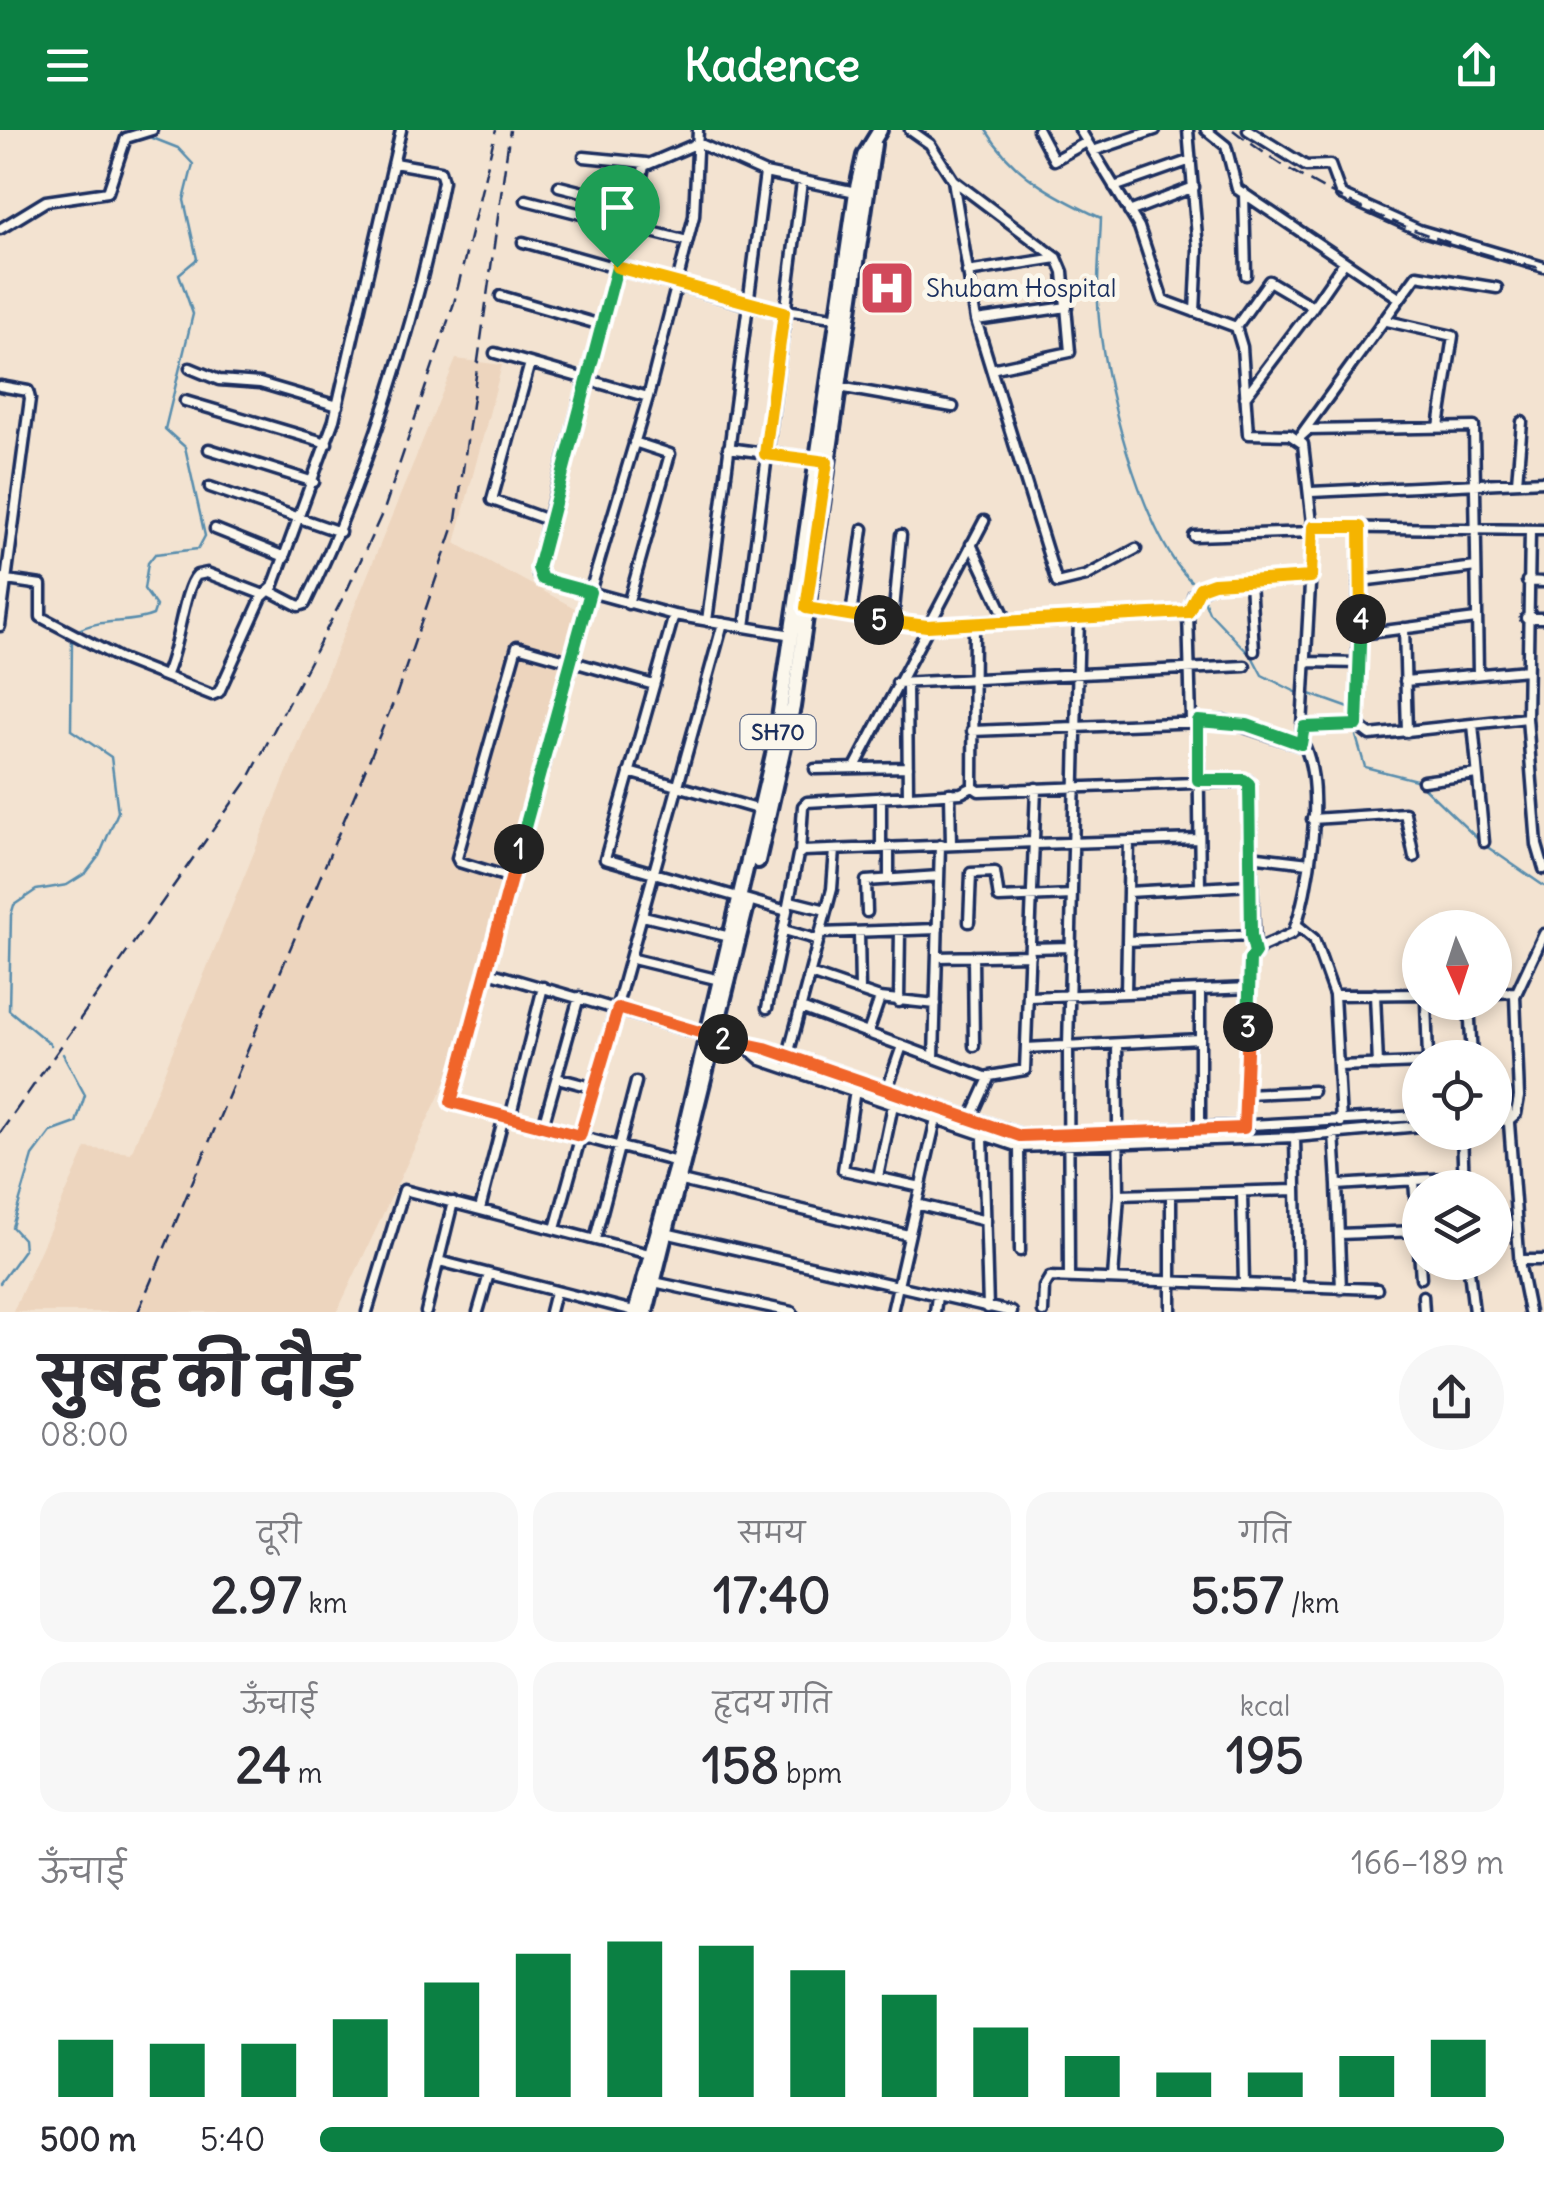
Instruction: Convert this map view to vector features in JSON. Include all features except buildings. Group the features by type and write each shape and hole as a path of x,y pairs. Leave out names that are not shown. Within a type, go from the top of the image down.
{"main road":[{"name":"SH70","path":"639,1312 677,1180 765,812 798,636 861,193 877,137"},
{"name":"SH70","path":"823,461 838,387 844,319"},
{"name":"SH70","path":"724,981 730,937 744,898"},
{"name":"SH70","path":"639,1312 654,1282 656,1255"}],"street":[{"path":"3,580 42,586 41,618 78,639 212,695 220,692 285,557 327,443 401,130"},
{"path":"681,1163 451,1102 484,971 648,397 697,203 698,130"},
{"path":"910,130 930,144 953,180 1057,258 1067,307 1070,352 992,369"},
{"path":"1038,130 1054,160 1155,130"},
{"path":"1080,130 1130,212 1163,300 1236,327"},
{"path":"1188,130 1198,269 1195,312"},
{"path":"1206,130 1226,146 1234,184 1244,193 1399,298"},
{"path":"1248,130 1306,166 1330,166 1338,192 1355,201 1419,230 1544,266"},
{"path":"0,228 46,201 108,192 130,136 150,131"},
{"path":"584,157 646,163 698,143 765,173 861,193"},
{"path":"1114,186 1191,160"},
{"path":"165,676 178,646 185,596 197,575 207,573 299,606 305,604 340,532 389,386 444,181 440,172 394,163"},
{"path":"632,226 646,163"},
{"path":"707,621 765,173"},
{"path":"953,180 976,320 1056,583 1086,576 1136,549"},
{"path":"744,627 802,182"},
{"path":"560,186 607,198 604,220"},
{"path":"1130,212 1194,187"},
{"path":"1244,193 1246,275"},
{"path":"526,200 687,241"},
{"path":"523,242 746,304 844,319"},
{"path":"967,272 1057,258"},
{"path":"1245,397 1344,262"},
{"path":"617,267 548,520 538,574 674,615 798,636"},
{"path":"1300,436 1419,274 1497,288"},
{"path":"1314,307 1269,281 1236,327 1248,434 1300,436 1474,427 1478,673"},
{"path":"500,296 602,325"},
{"path":"976,320 1067,307"},
{"path":"1383,320 1453,336 1438,427"},
{"path":"495,352 648,397"},
{"path":"530,363 492,500 548,520"},
{"path":"190,368 219,380 260,383 338,406"},
{"path":"0,386 28,391 30,398 3,580 0,626"},
{"path":"838,387 953,408"},
{"path":"186,401 327,443"},
{"path":"1517,482 1522,422"},
{"path":"1244,1140 1250,960 1255,953 1293,933 1309,863 1311,763 1301,744 1313,530 1311,492 1300,436"},
{"path":"628,604 670,454 634,442"},
{"path":"209,448 314,482"},
{"path":"728,448 823,461"},
{"path":"1311,492 1544,481"},
{"path":"210,487 301,515 340,532"},
{"path":"855,768 984,521"},
{"path":"1357,725 1360,527"},
{"path":"1194,536 1360,527 1544,530"},
{"path":"215,529 285,557"},
{"path":"851,615 863,529"},
{"path":"1530,530 1527,718 1535,832 1544,869"},
{"path":"893,621 902,535"},
{"path":"971,544 1008,620"},
{"path":"1360,581 1476,568"},
{"path":"1200,888 1188,612 1200,588 1311,577"},
{"path":"1250,581 1254,651"},
{"path":"1527,581 1544,582"},
{"path":"802,608 927,626 1188,612"},
{"path":"674,615 605,859 652,876 787,911"},
{"path":"1069,1278 1068,1046 1079,618"},
{"path":"1526,618 1544,618"},
{"path":"1361,634 1476,619"},
{"path":"974,622 973,786 979,791 1248,781 1251,935 1255,953"},
{"path":"555,1229 633,959 652,876 723,623"},
{"path":"1404,628 1407,732"},
{"path":"510,878 458,862 457,858 517,646 654,685"},
{"path":"1307,662 1360,663"},
{"path":"902,683 1189,672 1245,666"},
{"path":"1405,681 1527,670"},
{"path":"902,683 908,796"},
{"path":"1304,727 1357,725 1370,735 1527,718"},
{"path":"972,731 1195,721 1247,725 1301,744"},
{"path":"1473,724 1484,842"},
{"path":"815,769 908,766"},
{"path":"629,772 765,812"},
{"path":"1423,781 1477,774"},
{"path":"766,1008 800,852 804,803 950,794 973,786"},
{"path":"801,1008 988,1078 1023,1072 1036,788"},
{"path":"950,794 951,844"},
{"path":"881,797 890,879"},
{"path":"1312,819 1406,813 1414,858"},
{"path":"800,852 940,844 1199,839"},
{"path":"1126,993 1128,841"},
{"path":"934,1058 940,844"},
{"path":"784,1068 820,936 835,850"},
{"path":"1250,856 1276,855 1309,863"},
{"path":"969,922 971,873 995,872 998,898 1072,895"},
{"path":"867,912 866,881 939,876"},
{"path":"1128,892 1250,885"},
{"path":"790,901 826,910"},
{"path":"643,916 730,937"},
{"path":"1296,924 1314,939 1334,995 1340,1289"},
{"path":"784,930 820,936 938,929"},
{"path":"899,1002 900,930"},
{"path":"860,932 860,991"},
{"path":"1512,1112 1520,1097 1516,992 1544,934"},
{"path":"1127,941 1251,935"},
{"path":"938,957 1072,947"},
{"path":"973,956 974,1046"},
{"path":"633,959 724,981"},
{"path":"484,971 788,1056 886,1092 936,1120 1020,1147 1244,1140 1402,1128"},
{"path":"810,974 880,998 936,1004"},
{"path":"480,1209 542,987"},
{"path":"1029,997 1250,988"},
{"path":"1200,990 1200,1131"},
{"path":"1512,992 1516,992"},
{"path":"1375,994 1378,1064"},
{"path":"1334,995 1402,994"},
{"path":"544,1126 578,998"},
{"path":"868,1033 880,998"},
{"path":"1026,1048 1200,1039"},
{"path":"1114,1279 1118,1195 1116,1044"},
{"path":"886,1092 902,1046"},
{"path":"746,1047 761,1060 855,1092 938,1109 1020,1136 1200,1131 1402,1117"},
{"path":"1338,1066 1402,1063"},
{"path":"557,1078 595,1088"},
{"path":"970,1120 988,1078"},
{"path":"595,1239 636,1082"},
{"path":"858,1082 842,1168 921,1186"},
{"path":"1246,1094 1313,1091"},
{"path":"878,1177 895,1100"},
{"path":"892,1312 938,1109"},
{"path":"1512,1132 1519,1260 1528,1312"},
{"path":"1020,1136 1020,1251"},
{"path":"983,1137 988,1310"},
{"path":"1295,1137 1298,1287"},
{"path":"677,1180 908,1234"},
{"path":"1337,1185 1402,1181"},
{"path":"1118,1195 1296,1190"},
{"path":"367,1312 402,1192 656,1255"},
{"path":"1242,1193 1244,1284"},
{"path":"1171,1196 1171,1312"},
{"path":"426,1312 453,1202"},
{"path":"916,1204 986,1221"},
{"path":"1339,1234 1402,1232"},
{"path":"662,1233 988,1310 1012,1312"},
{"path":"438,1260 639,1312"},
{"path":"1519,1260 1544,1260"},
{"path":"478,1312 489,1274"},
{"path":"1043,1312 1046,1280 1069,1278 1377,1289"},
{"path":"1470,1280 1474,1312"},
{"path":"654,1282 792,1312"},
{"path":"550,1312 555,1292"},
{"path":"935,1312 937,1296"},
{"path":"1423,1296 1424,1312"},
{"path":"731,1312 734,1300"}],"shaded area":[{"path":"456,359 502,365 455,543 591,617 446,1081 337,1312 13,1312 86,1148 131,1153"}],"waterway":[{"path":"986,130 1022,172 1101,218 1098,303 1115,409 1140,491 1173,558 1191,581"},
{"path":"77,631 94,624 153,615 156,606 144,589 148,563 155,554 198,549 205,536 185,447 165,429 193,314 179,274 197,259 184,200 193,164 178,148 145,135"},
{"path":"1202,595 1209,612 1253,658 1262,675 1300,694"},
{"path":"51,1045 9,1010 11,915 14,905 36,890 67,885 86,873 99,856 118,812 111,757 71,730 72,638"},
{"path":"1310,694 1352,709 1353,714"},
{"path":"1356,736 1365,767 1416,780 1483,844 1544,886"},
{"path":"0,1283 24,1250 23,1239 12,1227 33,1156 51,1132 76,1123 85,1095 63,1054"}],"railway":[{"path":"0,1133 248,780 348,588 385,507 454,303 496,130"},
{"path":"138,1312 396,696 456,520 510,130"},
{"path":"1233,130 1304,178 1381,216 1462,247 1544,269"}],"place":[{"name":"Shubam Hospital","path":"887,288"}],"route":[{"path":"617,267 784,312 765,454 827,462 806,608 927,626 1188,612 1194,594 1214,583 1311,577 1313,527 1360,527 1357,725 1304,727 1301,744 1247,725 1198,721 1198,780 1244,780 1249,784 1251,935 1255,953 1250,960 1244,1128 1020,1136 765,1048 746,1047 618,1008 580,1136 451,1102 590,592 542,579 538,568 617,267"}]}
